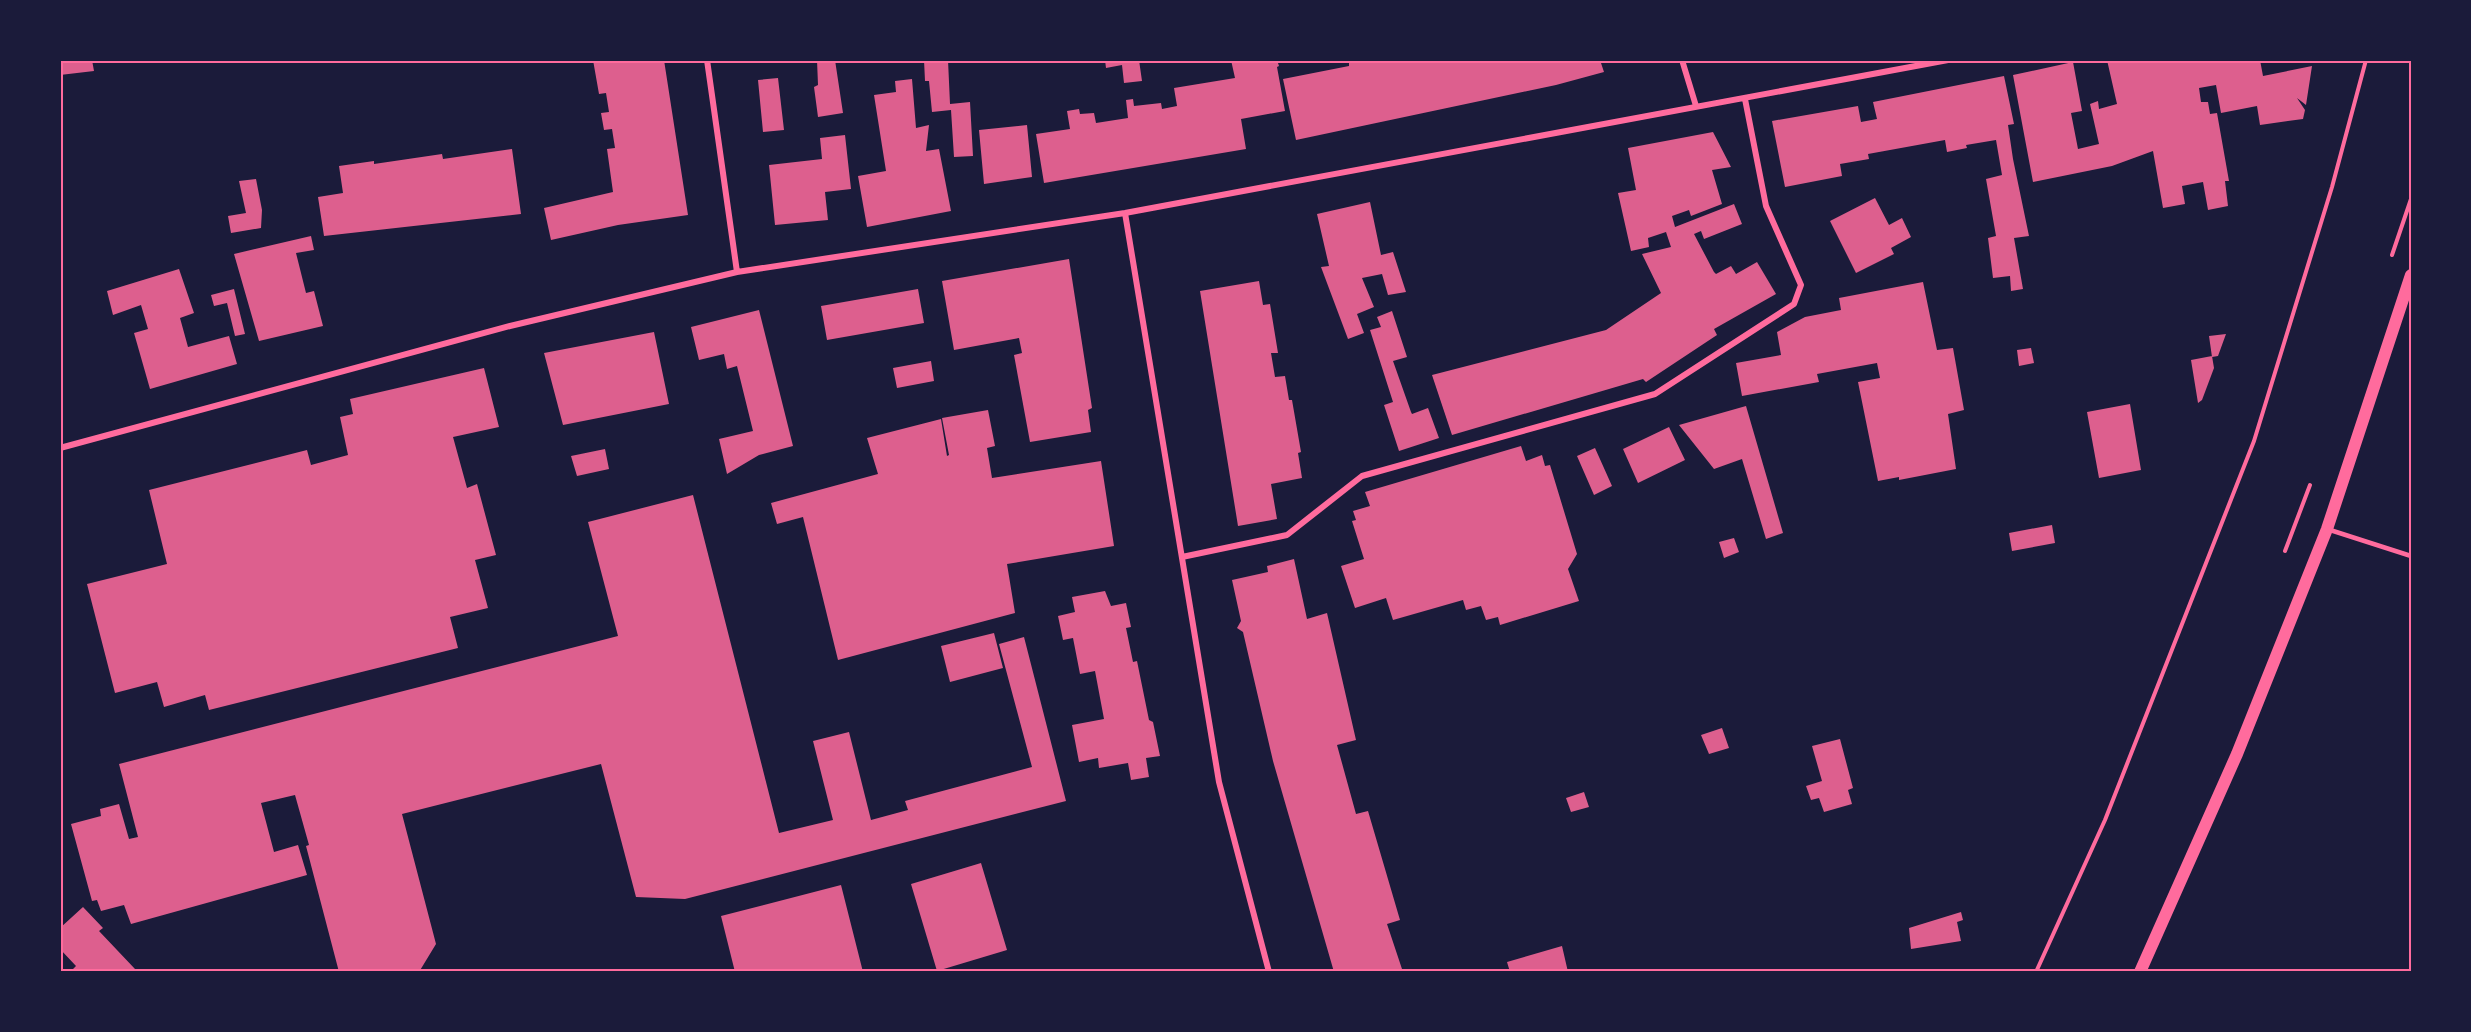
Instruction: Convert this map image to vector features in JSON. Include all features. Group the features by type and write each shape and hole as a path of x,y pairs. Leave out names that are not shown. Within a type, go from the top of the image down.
{"main road":[{"path":"2140,972 2237,754 2327,529 2411,275"}],"street":[{"path":"707,60 737,272"},
{"path":"1683,60 1696,106"},
{"path":"60,448 510,326 737,272 1125,213 1948,60"},
{"path":"1182,557 1287,535 1362,476 1655,394 1794,304 1801,285 1766,206 1745,99"},
{"path":"1125,213 1219,782 1269,972"}],"lane":[{"path":"2327,529 2411,556"}],"path":[{"path":"2036,972 2105,820 2254,441 2332,187 2366,60"},
{"path":"2389,265 2411,199"},
{"path":"2285,553 2313,475"}],"building":[{"path":"60,60 92,60 94,71 60,75"},
{"path":"593,60 664,60 688,215 618,225 551,240 544,208 613,192 607,149 615,148 612,129 604,130 601,113 609,112 606,93 599,94"},
{"path":"817,60 835,60 843,113 818,117 814,87 818,85"},
{"path":"924,60 948,60 950,104 970,102 973,156 954,157 951,110 932,112 929,81 925,81"},
{"path":"1105,60 1139,60 1142,81 1124,83 1122,65 1106,68"},
{"path":"1231,60 1277,60 1279,66 1277,67 1285,111 1241,119 1246,149 1044,183 1036,134 1070,129 1067,111 1079,109 1080,114 1094,113 1096,123 1128,118 1126,100 1133,99 1134,106 1161,103 1162,109 1177,106 1174,88 1235,78"},
{"path":"1363,60 1609,61 1601,63 1604,72 1556,85 1296,140 1283,79 1349,66 1349,63"},
{"path":"2107,60 2260,60 2263,76 2312,66 2306,105 2297,98 2305,110 2303,119 2260,125 2257,106 2221,113 2216,85 2199,88 2201,102 2208,102 2210,114 2217,113 2229,181 2225,181 2228,206 2208,210 2203,182 2182,186 2185,204 2163,208 2153,151 2112,166 2033,182 2013,75 2073,62 2082,111 2071,113 2078,149 2099,144 2090,104 2098,101 2099,109 2117,104"},
{"path":"2004,76 2014,124 2008,125 2013,159 2029,236 2014,238 2023,289 2011,291 2010,276 1993,278 1988,238 1996,236 1986,179 2002,175 1996,140 1966,145 1967,148 1947,152 1945,140 1868,154 1869,159 1840,164 1842,176 1785,187 1772,121 1858,106 1861,122 1877,119 1873,102"},
{"path":"778,78 784,130 763,132 758,80"},
{"path":"912,79 916,128 929,125 926,151 939,149 951,211 867,227 858,176 886,171 874,95 896,92 895,81"},
{"path":"1027,125 1032,177 984,184 979,130"},
{"path":"1713,132 1731,167 1712,170 1722,204 1691,216 1689,210 1672,216 1675,227 1734,204 1742,224 1704,239 1701,231 1694,234 1716,274 1731,266 1736,274 1757,262 1776,294 1714,329 1717,335 1646,382 1643,379 1452,435 1432,375 1606,330 1661,293 1642,254 1671,247 1666,232 1648,238 1649,247 1631,251 1618,193 1636,190 1628,148"},
{"path":"845,135 851,189 825,192 828,220 775,225 769,165 822,159 820,138"},
{"path":"512,149 521,214 324,236 318,197 343,193 339,166 374,161 374,164 442,154 443,159"},
{"path":"256,179 262,210 261,228 231,233 228,216 246,213 239,181"},
{"path":"1875,198 1889,225 1902,218 1911,237 1891,248 1894,254 1856,273 1830,221"},
{"path":"1370,202 1381,255 1393,252 1406,292 1388,295 1382,274 1362,278 1374,307 1357,314 1364,333 1348,339 1321,267 1329,266 1317,214"},
{"path":"311,236 314,250 296,253 306,293 314,291 323,326 259,341 234,254"},
{"path":"1069,259 1092,408 1088,410 1091,432 1030,442 1014,355 1022,353 1019,338 954,350 942,281"},
{"path":"179,269 194,313 180,318 188,347 229,336 237,364 150,389 134,333 148,329 141,305 113,315 107,291"},
{"path":"1259,281 1263,305 1270,304 1278,353 1271,353 1275,377 1285,376 1289,400 1292,400 1301,452 1298,453 1302,478 1271,484 1277,519 1238,526 1200,291"},
{"path":"1923,282 1937,350 1953,348 1964,410 1948,414 1956,469 1899,480 1899,477 1878,481 1858,382 1880,378 1877,363 1817,374 1819,382 1742,396 1736,363 1781,355 1777,332 1805,317 1841,310 1839,298"},
{"path":"234,289 245,334 235,336 227,303 214,306 211,295"},
{"path":"918,289 924,323 827,340 821,306"},
{"path":"759,310 793,446 759,455 727,474 719,439 753,431 737,366 727,369 724,354 699,360 691,327"},
{"path":"1392,311 1407,357 1393,361 1411,412 1412,414 1428,408 1439,438 1399,451 1384,405 1393,402 1370,330 1381,327 1377,317"},
{"path":"654,332 669,404 563,425 544,353"},
{"path":"2226,334 2218,356 2212,357 2209,336"},
{"path":"2031,348 2034,363 2019,366 2017,350"},
{"path":"2212,356 2214,368 2202,400 2198,403 2191,360"},
{"path":"931,361 934,381 897,388 893,368"},
{"path":"484,368 499,427 453,437 467,488 477,484 496,555 475,560 488,608 450,617 458,648 209,710 205,695 164,707 157,682 115,693 87,584 167,564 149,490 307,450 311,465 348,455 340,417 353,414 350,399"},
{"path":"2130,404 2141,470 2099,478 2087,412"},
{"path":"1746,406 1783,533 1766,539 1742,459 1714,469 1679,425"},
{"path":"988,410 995,446 987,448 992,478 1101,461 1114,546 1007,564 1015,613 838,660 803,517 777,524 771,503 878,474 867,438 941,419 947,456 949,455 942,418"},
{"path":"1669,427 1685,460 1638,483 1623,449"},
{"path":"1521,446 1526,461 1542,455 1545,466 1550,465 1577,554 1568,569 1579,601 1500,625 1498,617 1486,620 1481,606 1466,610 1463,600 1393,620 1386,598 1355,608 1341,566 1364,559 1352,521 1356,520 1353,511 1370,506 1365,492"},
{"path":"1595,448 1612,486 1594,495 1577,456"},
{"path":"605,449 609,469 577,476 571,456"},
{"path":"693,495 779,833 833,820 813,741 849,732 871,820 908,810 905,801 1032,767 999,644 1024,637 1066,801 685,899 636,897 601,764 402,814 436,944 419,972 339,972 295,795 261,803 274,852 298,845 307,875 131,924 124,905 101,911 97,900 92,901 71,824 101,816 100,809 119,804 129,839 138,837 119,764 618,636 588,522"},
{"path":"2052,525 2055,543 2012,551 2009,533"},
{"path":"1734,538 1739,552 1724,558 1719,542"},
{"path":"1294,559 1307,619 1327,613 1356,740 1337,745 1356,814 1368,811 1400,920 1387,924 1403,972 1334,972 1273,761 1243,632 1237,628 1241,621 1232,580 1268,572 1267,566"},
{"path":"1105,591 1111,606 1126,603 1131,627 1126,628 1133,662 1137,661 1149,720 1153,722 1160,756 1146,758 1149,777 1131,780 1128,763 1099,768 1098,758 1079,762 1072,725 1104,719 1095,671 1080,674 1073,638 1063,640 1058,616 1075,612 1072,597"},
{"path":"994,633 1003,668 950,682 941,646"},
{"path":"1722,728 1729,748 1709,754 1701,735"},
{"path":"1840,739 1853,788 1848,790 1852,804 1824,812 1819,798 1811,800 1806,786 1822,781 1812,746"},
{"path":"1584,792 1589,807 1571,812 1566,798"},
{"path":"981,863 1007,950 937,971 911,884"},
{"path":"841,885 863,972 735,972 721,916"},
{"path":"83,907 103,928 99,931 135,969 132,972 70,972 76,966 60,949 60,928"},
{"path":"1961,912 1963,920 1957,922 1961,941 1911,949 1909,928"},
{"path":"1562,946 1568,972 1510,972 1507,962"}]}
